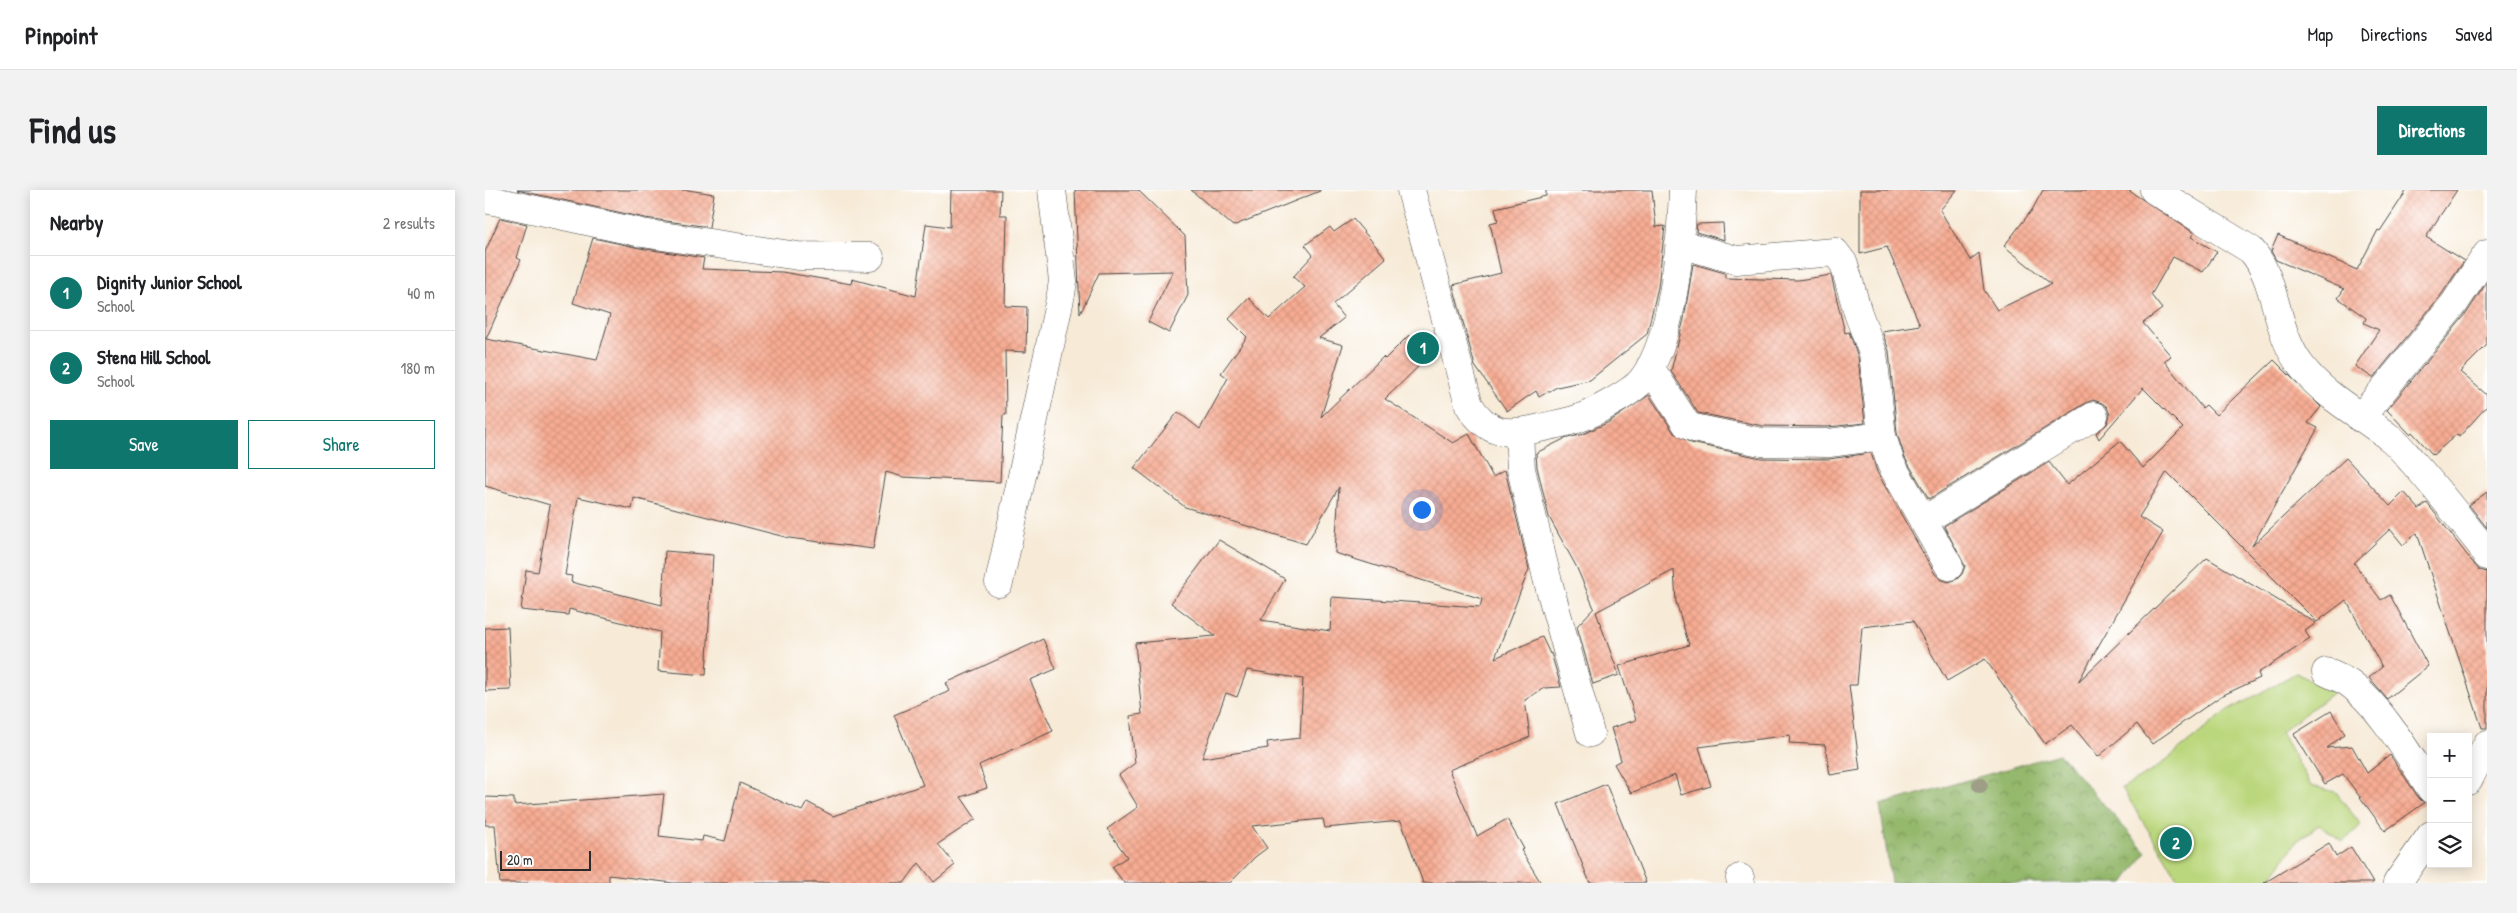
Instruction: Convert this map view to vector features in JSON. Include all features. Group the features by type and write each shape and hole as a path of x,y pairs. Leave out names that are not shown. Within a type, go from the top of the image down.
{"street":[{"path":"999,583 1063,281 1052,190"},
{"path":"1411,190 1469,404 1479,420 1495,430 1519,433 1578,418 1641,382 1663,340 1681,244 1683,190"},
{"path":"2154,190 2251,250 2261,260 2290,351 2303,368 2360,418 2391,439 2411,460 2481,545 2487,556"},
{"path":"485,199 642,233 798,256 870,257"},
{"path":"1681,244 1709,254 1736,260 1835,252 1845,264 1858,313 1873,353 1882,436 1891,464 1949,566"},
{"path":"2360,418 2454,304 2487,254"},
{"path":"1650,367 1687,426 1761,442 1829,443 1882,436"},
{"path":"1923,521 2094,416"},
{"path":"1519,433 1523,478 1547,578 1590,733"},
{"path":"2326,672 2350,683 2361,695 2390,727 2427,783"},
{"path":"2469,778 2487,744"},
{"path":"2397,883 2427,841"}],"green space":[{"path":"2296,673 2334,692 2281,732 2311,786 2336,792 2361,825 2343,842 2319,825 2297,841 2267,883 2181,883 2122,788 2155,769 2226,712"},
{"path":"2059,754 2146,852 2124,883 1891,883 1880,805"}],"building":[{"path":"517,190 688,190 714,194 709,227 645,218"},
{"path":"951,190 1001,190 1000,215 1007,215 1005,306 1027,307 1026,352 1005,351 1006,415 1003,415 1000,482 903,477 886,472 873,549 789,538 634,498 632,509 578,497 565,575 572,576 571,582 662,605 665,551 713,555 706,675 658,671 660,632 569,609 568,615 521,610 526,570 538,572 550,505 485,486 485,252 500,218 527,224 517,258 521,260 486,339 597,360 610,315 573,303 593,238 640,248 704,258 702,269 782,272 851,284 852,279 916,296 926,224 950,227"},
{"path":"1075,190 1138,190 1185,236 1188,295 1169,333 1148,322 1173,271 1099,273 1080,314"},
{"path":"1191,190 1320,190 1320,191 1233,226"},
{"path":"1546,190 1652,190 1656,227 1665,226 1658,287 1647,334 1590,380 1557,387 1539,397 1536,391 1507,411 1475,366 1453,285 1501,273 1490,223 1498,221 1495,208 1546,196"},
{"path":"1860,190 1957,190 1940,210 1970,260 1979,253 1984,290 1997,310 2051,284 2004,246 2032,210 2043,190 2128,190 2194,233 2191,237 2217,252 2203,272 2173,257 2151,295 2162,309 2143,323 2171,356 2164,361 2202,408 2206,405 2216,415 2274,360 2321,407 2308,423 2318,428 2252,546 2346,458 2390,506 2404,492 2419,509 2427,503 2479,570 2487,572 2487,728 2482,728 2417,533 2403,545 2390,529 2354,563 2381,600 2390,595 2428,666 2387,699 2369,678 2382,667 2346,600 2317,622 2167,472 2139,517 2163,532 2078,682 2207,558 2316,623 2305,631 2310,639 2258,673 2260,678 2221,696 2152,744 2137,724 2098,757 2072,725 2045,744 1985,659 1947,681 1913,621 1862,627 1857,685 1849,685 1860,770 1830,775 1825,745 1789,743 1790,735 1699,747 1711,786 1681,795 1675,775 1631,793 1614,764 1621,760 1611,728 1636,720 1619,666 1689,645 1676,602 1674,570 1596,612 1619,675 1593,684 1577,626 1594,608 1576,566 1549,517 1537,467 1536,453 1564,439 1583,434 1609,422 1649,395 1674,433 1691,443 1761,458 1829,459 1871,453 1877,472 1935,574 1942,580 1949,582 1957,579 1962,574 1965,566 1944,526 2049,462 2067,485 2120,441 2143,468 2183,428 2143,388 2099,439 2096,433 2107,424 2110,415 2107,407 2093,400 1929,499 1905,458 1897,433 1889,351 1882,331 1920,325 1887,247 1860,254"},
{"path":"2407,190 2457,190 2426,237 2464,261 2441,295 2373,378 2355,366 2379,330 2364,323 2366,318 2338,298 2344,289 2276,260 2271,251 2278,235 2357,270 2378,230 2380,231"},
{"path":"1353,219 1386,258 1333,304 1344,318 1319,338 1343,345 1321,417 1383,357 1385,359 1409,335 1419,346 1426,359 1385,399 1453,443 1469,434 1493,477 1505,470 1529,569 1495,658 1542,637 1551,653 1561,687 1544,688 1525,700 1530,737 1449,770 1477,836 1507,819 1524,849 1521,850 1541,883 1423,883 1401,821 1325,828 1323,819 1252,826 1267,848 1255,857 1230,883 1124,883 1112,867 1127,857 1107,829 1138,807 1119,775 1135,763 1130,716 1142,714 1135,643 1215,636 1171,603 1219,540 1285,579 1261,620 1330,631 1332,597 1480,607 1482,599 1335,553 1339,487 1306,544 1185,507 1134,468 1178,412 1200,429 1228,378 1221,373 1247,337 1229,319 1249,298 1269,319 1305,287 1293,277 1313,255 1305,245 1330,227 1334,232","holes":["1247,670 1303,679 1300,738 1267,742 1268,748 1202,758 1226,693 1237,697"]},
{"path":"1723,223 1724,240 1696,232 1697,224"},
{"path":"1693,264 1725,273 1725,278 1798,280 1831,275 1845,333 1849,332 1858,357 1865,423 1828,427 1763,426 1698,413 1671,371 1684,319"},
{"path":"2487,282 2487,345 2460,372 2487,395 2487,406 2459,437 2457,434 2433,455 2412,432 2410,434 2387,410 2466,314"},
{"path":"2487,492 2487,528 2469,505"},
{"path":"508,627 511,690 485,691 485,628"},
{"path":"1043,639 1056,669 1030,680 1053,731 979,765 987,788 961,797 976,819 938,844 955,865 934,882 919,863 904,883 673,883 609,875 609,883 500,883 495,825 485,825 485,797 514,798 514,805 664,794 659,836 702,841 703,836 725,841 740,783 802,811 807,802 833,816 923,785 894,715 950,691 946,683"},
{"path":"2331,711 2345,734 2327,748 2352,746 2367,773 2390,755 2424,803 2385,831 2343,774 2325,784 2294,734"},
{"path":"1606,784 1646,883 1590,883 1558,804"},
{"path":"2329,843 2336,857 2351,847 2373,883 2264,883"}],"place":[{"name":"Dignity Junior School","path":"1423,348"},
{"name":"Stena Hill School","path":"2176,843"}]}
